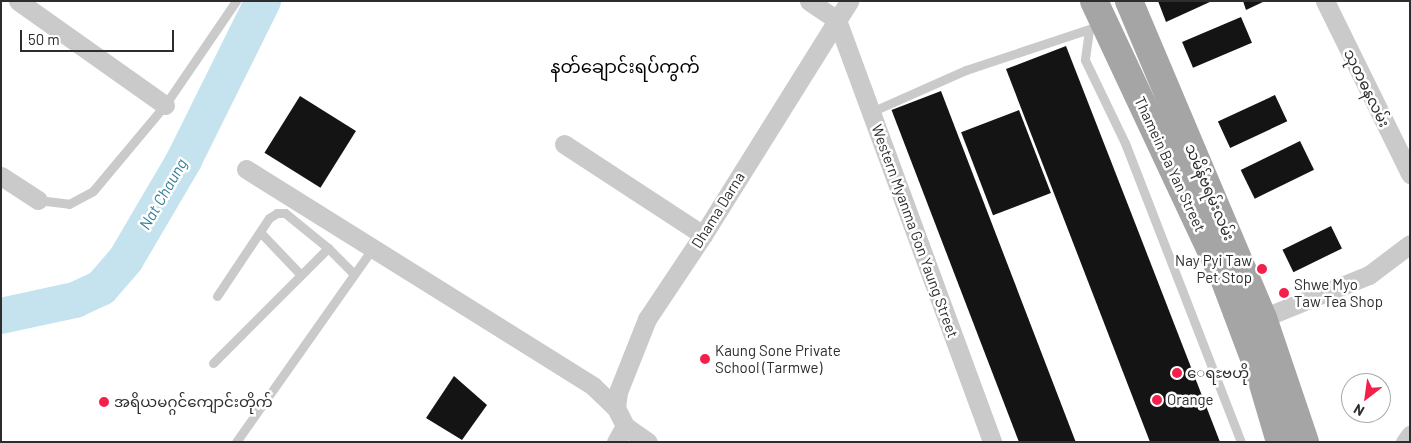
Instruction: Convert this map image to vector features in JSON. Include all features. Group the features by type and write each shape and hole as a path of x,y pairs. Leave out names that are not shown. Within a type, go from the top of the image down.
{"main road":[{"name":"သမိန်ဗရမ်းလမ်း","path":"1129,1 1252,322 1304,442"},
{"name":"Thamein Ba Yan Street","path":"1096,18 1224,281 1252,322 1280,442"}],"street":[{"path":"18,1 165,105"},
{"path":"809,1 837,20"},
{"name":"Dhama Darna","path":"616,408 618,392 647,319 703,235 849,1"},
{"name":"သုတဓနလမ်း","path":"1325,1 1410,174"},
{"name":"Western Myanma Gon Yaung Street","path":"837,20 992,442"},
{"path":"564,144 703,235"},
{"path":"246,169 592,386 616,408 621,434 648,442"},
{"path":"1,176 38,200"},
{"path":"1252,322 1369,275 1410,244"},
{"path":"1405,442 1410,435"}],"lane":[{"path":"38,200 69,204 92,191 165,105 236,1"},
{"path":"871,112 966,70 1096,18"},
{"path":"1096,18 1085,60 1125,143 1241,442"},
{"path":"217,296 269,218 284,213 328,248 353,273"},
{"path":"260,232 301,275"},
{"path":"213,362 328,248"},
{"path":"236,442 353,273 373,248"}],"building":[{"path":"1158,1 1212,1 1166,22"},
{"path":"1243,1 1265,1 1246,10"},
{"path":"1241,17 1252,43 1193,68 1182,42"},
{"path":"1066,46 1220,442 1150,442 1006,69"},
{"path":"941,91 1076,442 1019,442 892,110"},
{"path":"1275,95 1287,121 1230,148 1218,122"},
{"path":"300,96 356,131 320,188 264,153"},
{"path":"1019,110 1051,193 993,215 961,132"},
{"path":"1300,141 1314,170 1255,199 1241,170"},
{"path":"1331,226 1342,248 1293,272 1282,250"},
{"path":"454,376 487,405 462,440 426,418"}],"waterway":[{"name":"Nat Chaung","path":"1,316 75,300 101,288 126,259 184,160 263,1"}],"place":[{"name":"Nay Pyi Taw Pet Stop","path":"1262,269"},
{"name":"Shwe Myo Taw Tea Shop","path":"1284,293"},
{"name":"Kaung Sone Private School (Tarmwe)","path":"705,359"},
{"name":"ေရႊဗဟို","path":"1177,373"},
{"name":"Orange","path":"1157,400"},
{"name":"အရိယမဂ္ဂင်ကျောင်းတိုက်","path":"104,402"}],"district":[{"name":"နတ်ချောင်းရပ်ကွက်","path":"625,66"}]}
